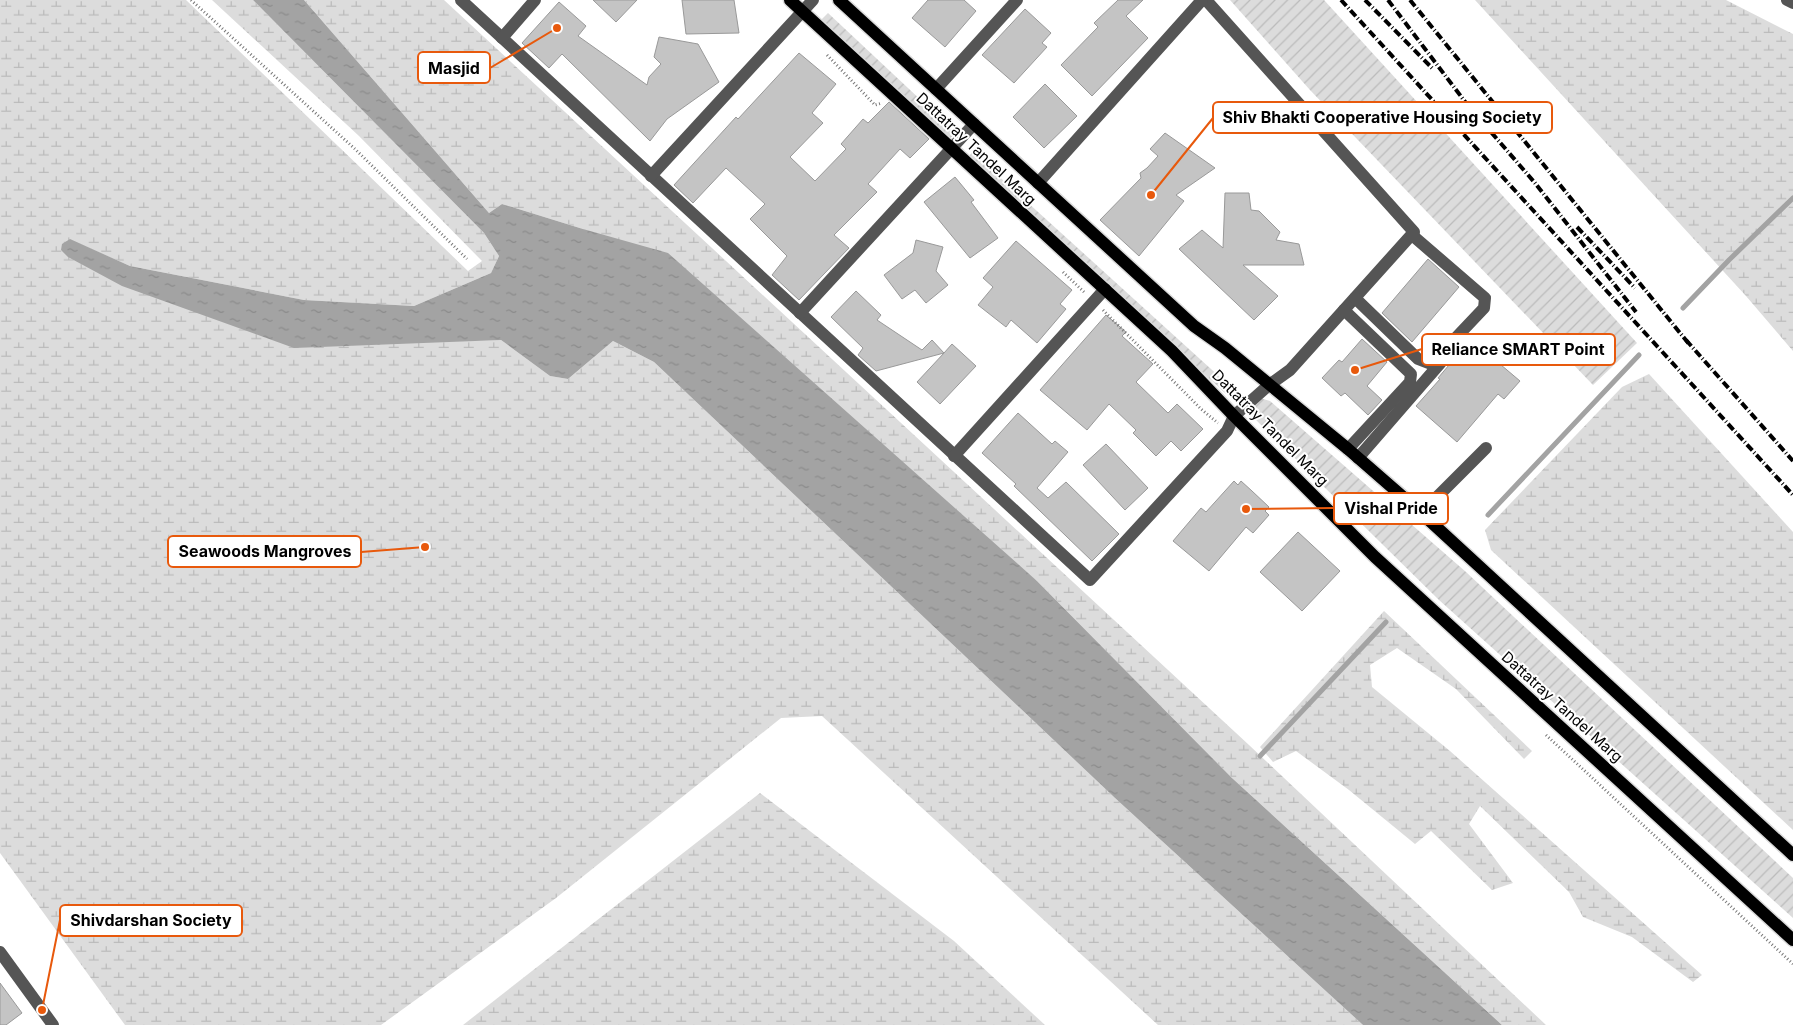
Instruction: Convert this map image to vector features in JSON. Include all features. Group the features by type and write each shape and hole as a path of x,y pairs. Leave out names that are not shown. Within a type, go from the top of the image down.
{"main road":[{"name":"Dattatray Tandel Marg","path":"790,0 1172,351 1375,557 1793,940"},
{"name":"Dattatray Tandel Marg","path":"839,0 1194,326 1225,348 1348,449 1421,513 1793,855"}],"street":[{"path":"461,0 1090,580 1227,431 1234,416 1290,370 1414,232 1206,0"},
{"path":"502,38 535,0"},
{"path":"651,176 813,0"},
{"path":"936,90 1017,0"},
{"path":"1038,182 1202,0"},
{"path":"1786,0 1793,3"},
{"path":"800,313 974,124"},
{"path":"1354,298 1418,359 1431,364 1484,308 1485,298 1412,235"},
{"path":"954,456 1105,289"},
{"path":"1344,310 1411,374 1410,382 1348,449"},
{"path":"1358,458 1448,354"},
{"path":"1421,513 1486,448"},
{"path":"0,952 53,1025"}],"path":[{"path":"191,0 354,149 467,259"}],"green space":[{"path":"0,0 186,0 468,271 482,261 359,136 212,0 253,0 484,233 499,256 491,273 414,306 304,300 130,266 80,244 61,250 445,341 501,340 550,376 568,379 613,341 654,362 1115,798 1363,1025 1158,1025 822,716 781,718 556,898 381,1025 125,1025 0,853"},
{"path":"304,0 444,0 1249,745 1546,1025 1502,1025 1232,778 1037,581 583,229 502,204 489,213"},
{"path":"1230,0 1324,0 1637,343 1593,385 1310,90"},
{"path":"1475,0 1726,0 1793,34 1793,351 1746,296"},
{"path":"828,13 956,133 949,139 820,21"},
{"path":"972,152 1233,389 1226,394 969,157"},
{"path":"1649,374 1793,532 1793,830 1491,550 1485,530 1622,387"},
{"path":"1260,398 1270,401 1466,572 1793,878 1793,918 1439,600 1254,418 1251,409"},
{"path":"1384,611 1532,751 1524,759 1456,689 1397,648 1370,665 1372,687 1450,751 1702,975 1693,982 1632,937 1583,917 1569,892 1480,806 1469,824 1513,883 1492,890 1431,831 1415,844 1349,790 1296,751 1273,762 1260,747"},
{"path":"760,793 954,941 1045,1025 463,1025"}],"water":[{"path":"253,0 304,0 489,213 502,204 668,253 1037,581 1232,778 1502,1025 1363,1025 1115,798 654,362 613,341 568,379 550,376 501,340 294,348 122,286 68,257 61,250 62,244 70,239 130,266 304,300 414,306 491,273 499,256 484,233"}],"building":[{"path":"593,0 637,0 616,22"},
{"path":"682,0 734,0 739,33 686,34"},
{"path":"928,0 964,0 976,11 945,47 912,18"},
{"path":"1118,0 1143,0 1126,16 1148,38 1092,96 1061,65 1098,27 1094,23"},
{"path":"559,2 586,26 578,36 647,85 649,77 661,64 654,57 659,37 698,44 719,82 667,119 650,141 562,54 549,68 522,43"},
{"path":"1025,9 1051,33 1042,43 1047,47 1014,83 982,55"},
{"path":"799,53 836,84 812,113 823,123 790,157 815,181 846,149 841,144 863,119 868,123 889,102 929,139 910,158 900,149 868,184 877,192 834,235 849,248 799,300 772,275 787,256 750,219 765,204 726,168 693,203 674,185 736,117 738,119"},
{"path":"1045,84 1077,116 1044,148 1013,117"},
{"path":"1165,133 1215,168 1176,195 1184,201 1139,256 1100,220 1141,178 1140,173 1158,156 1150,149"},
{"path":"955,177 974,200 971,202 998,238 970,258 924,202"},
{"path":"1225,193 1249,193 1251,210 1259,211 1280,232 1276,240 1299,244 1304,265 1243,265 1278,296 1254,320 1179,249 1202,230 1223,248"},
{"path":"916,240 943,247 936,271 948,285 926,303 915,290 902,299 884,275 913,253"},
{"path":"1016,241 1072,290 1060,304 1066,309 1037,343 1011,320 1006,327 978,305 993,287 983,278"},
{"path":"1428,259 1459,287 1412,342 1382,313"},
{"path":"856,291 881,315 877,320 922,350 932,340 944,353 876,371 858,355 863,348 831,317"},
{"path":"1106,315 1126,332 1122,336 1153,364 1136,382 1168,413 1177,404 1203,429 1181,451 1171,441 1156,456 1133,433 1136,430 1109,404 1087,430 1040,390"},
{"path":"1468,337 1520,381 1504,399 1498,394 1457,442 1416,406 1440,379 1438,378 1449,365 1451,358"},
{"path":"1362,339 1387,362 1367,386 1382,400 1368,415 1345,393 1341,396 1322,378 1339,360 1342,362"},
{"path":"952,344 976,366 940,404 917,382"},
{"path":"1018,413 1052,444 1055,441 1068,452 1037,488 1048,498 1066,482 1119,534 1092,561 1014,486 1016,484 982,453"},
{"path":"1106,444 1148,488 1125,510 1083,465"},
{"path":"1234,481 1238,485 1241,481 1269,507 1265,511 1269,515 1253,533 1246,527 1209,571 1173,541 1201,508 1206,512"},
{"path":"1298,532 1340,571 1302,611 1260,572"},
{"path":"0,983 22,1013 6,1025 0,1025"}],"waterway":[{"path":"1683,308 1793,198"},
{"path":"1488,515 1639,355"},
{"path":"1260,756 1386,622"}],"railway":[{"path":"1341,0 1793,495"},
{"path":"1365,0 1433,69"},
{"path":"1388,0 1466,103 1535,183 1636,312"},
{"path":"1410,0 1689,344"},
{"path":"1577,227 1635,288"},
{"path":"1686,340 1793,461"}],"place":[{"name":"Masjid","path":"557,28"},
{"name":"Shiv Bhakti Cooperative Housing Society","path":"1151,195"},
{"name":"Reliance SMART Point","path":"1355,370"},
{"name":"Vishal Pride","path":"1246,509"},
{"name":"Seawoods Mangroves","path":"425,547"},
{"name":"Shivdarshan Society","path":"42,1010"}]}
